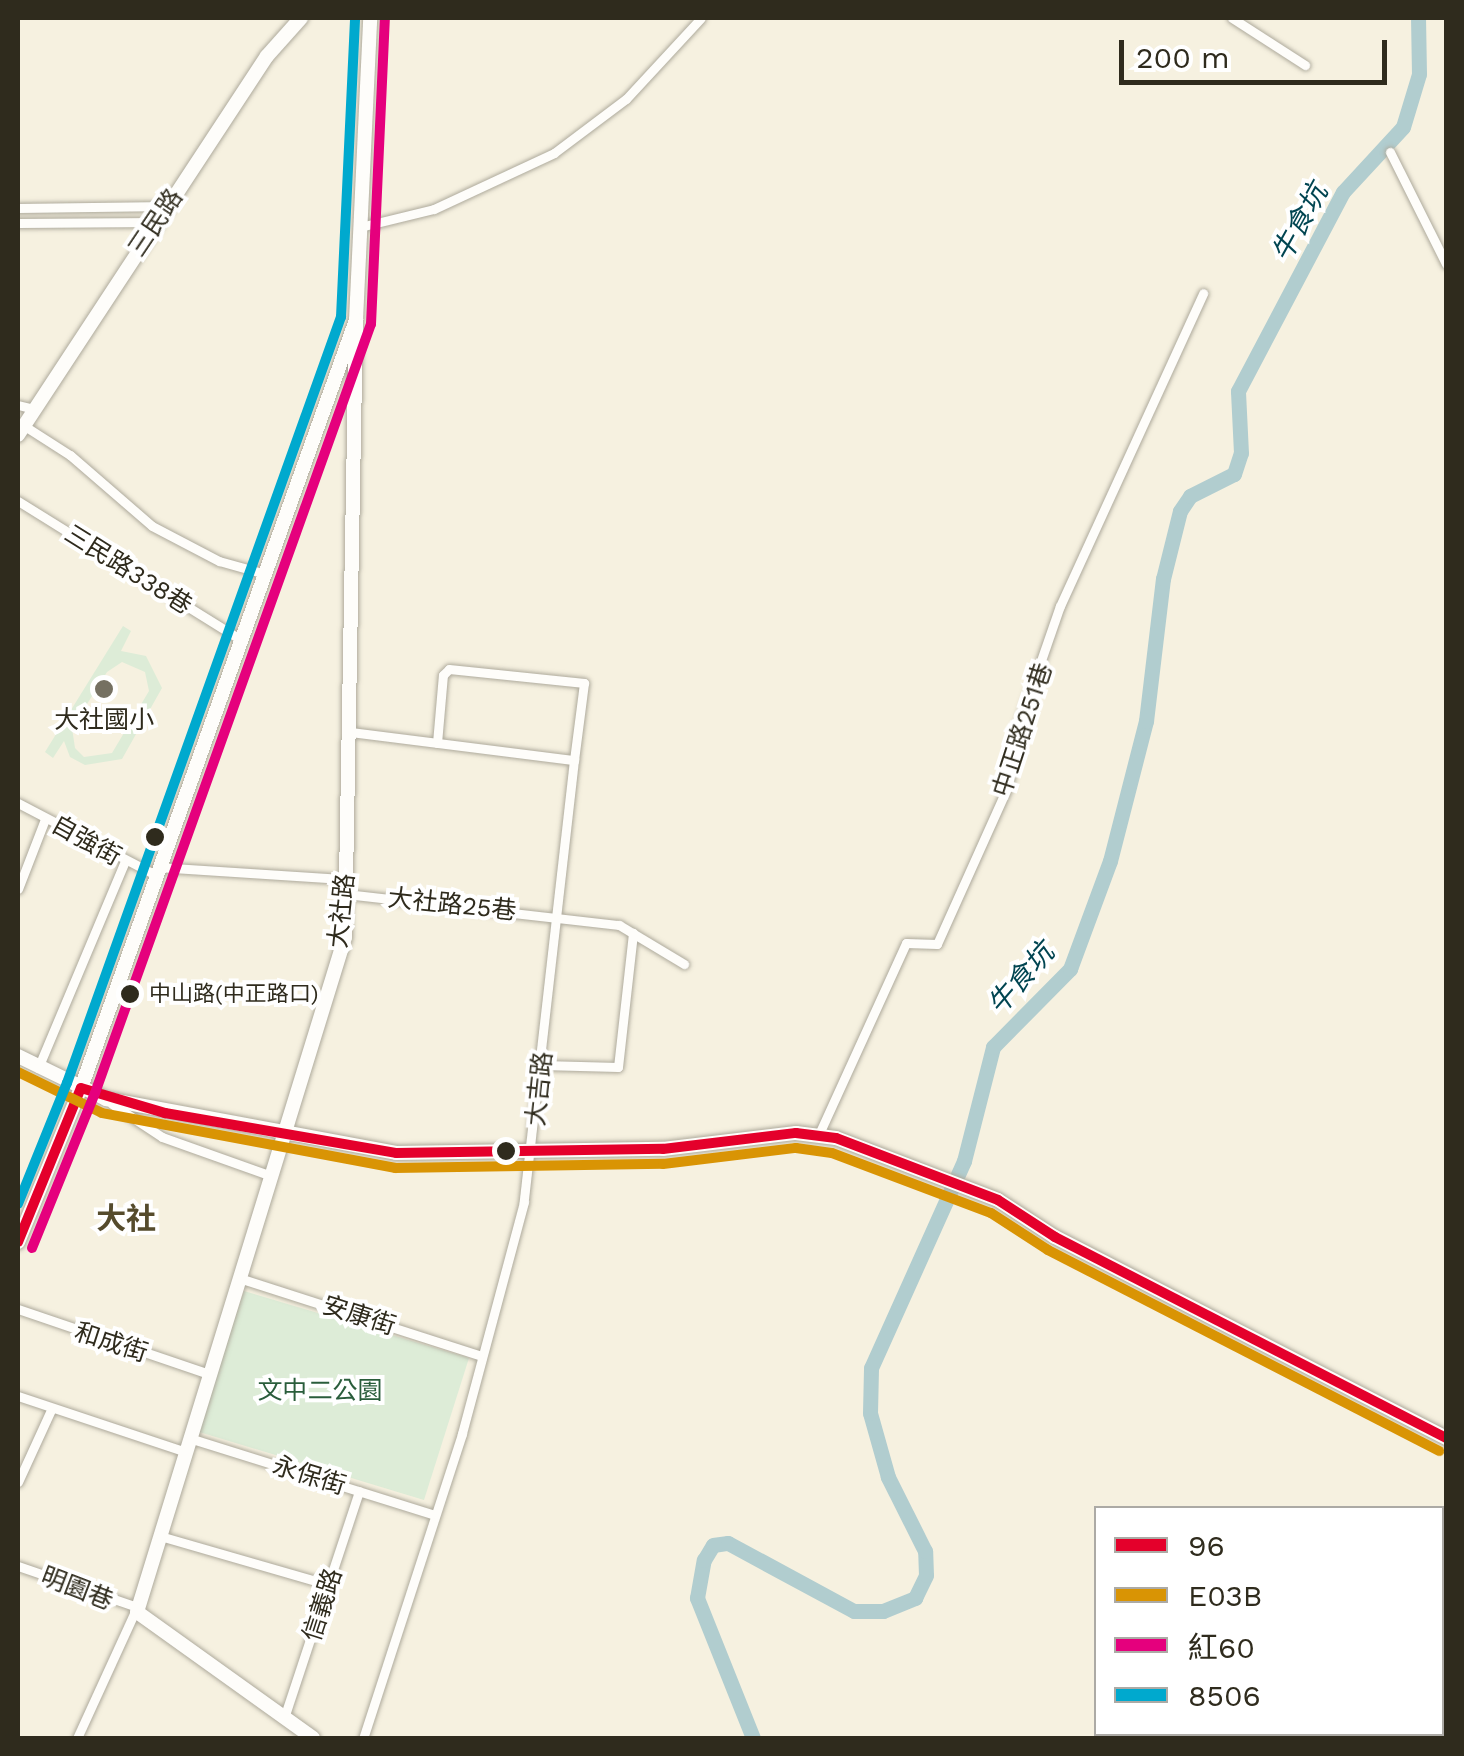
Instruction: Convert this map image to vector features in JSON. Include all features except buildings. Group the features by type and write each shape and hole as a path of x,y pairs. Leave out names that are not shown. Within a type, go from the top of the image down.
{"street":[{"name":"三民路","path":"20,430 267,56 302,18"},
{"name":"大社路","path":"137,1606 281,1130 345,937 356,320 370,18"},
{"path":"360,227 434,209 554,153 626,99 701,18"},
{"path":"1232,18 1306,65"},
{"path":"1390,152 1446,264"},
{"path":"18,208 168,206"},
{"path":"18,223 157,222"},
{"name":"中正路251巷","path":"819,1134 906,943 934,947 945,926 1008,786 1018,727 1060,606 1202,292"},
{"path":"18,1242 81,1088 238,638 356,320"},
{"path":"18,405 34,409"},
{"path":"20,430 70,454 152,526 219,561 262,573"},
{"name":"三民路338巷","path":"18,501 238,638"},
{"name":"大吉路","path":"364,1738 431,1514 462,1434 533,1148 584,683 450,669 442,675 437,744"},
{"path":"351,732 574,760"},
{"name":"自強街","path":"18,803 124,864 157,871 346,886"},
{"path":"18,890 45,819"},
{"path":"38,1068 124,864"},
{"name":"大社路25巷","path":"346,886 558,917 634,933 684,964"},
{"path":"542,1065 606,1072 618,1067 634,933"},
{"path":"18,1056 106,1099 162,1137 269,1176"},
{"path":"106,1099 396,1153 663,1149 819,1134 964,1186 1446,1438"},
{"name":"安康街","path":"238,1278 479,1355"},
{"name":"和成街","path":"18,1309 206,1373"},
{"name":"永保街","path":"18,1396 51,1410 359,1491 431,1514"},
{"path":"18,1482 51,1410"},
{"name":"信義路","path":"284,1718 359,1491"},
{"path":"158,1536 330,1585"},
{"name":"明園巷","path":"18,1566 137,1606"},
{"path":"137,1606 139,1616 313,1738"},
{"path":"78,1738 137,1606"}],"green space":[{"path":"123,626 131,631 121,651 146,656 162,688 122,759 85,765 70,757 64,741 53,758 45,752","holes":["122,662 145,672 149,691 112,753 84,757 75,748 72,728 107,672"]},
{"name":"文中二公園","path":"244,1291 469,1358 424,1500 196,1431"}],"waterway":[{"name":"牛食坑","path":"753,1738 697,1598 704,1560 713,1545 728,1543 854,1611 883,1611 915,1598 926,1575 925,1551 888,1477 870,1413 871,1368 964,1161 993,1047 1070,969 1110,861 1146,721 1163,579 1180,511 1190,496 1234,474 1241,453 1238,391 1343,192 1403,127 1419,74 1418,18"}],"transit line":[{"name":"8506","path":"18,1204 67,1083 341,317 355,18"},
{"name":"紅60","path":"32,1248 95,1093 371,324 385,19"},
{"name":"E03B","path":"18,1072 102,1113 395,1168 663,1164 796,1148 832,1153 991,1213 1048,1250 1439,1451"},
{"name":"96","path":"81,1088 165,1113 396,1153 663,1149 796,1133 836,1138 998,1200 1055,1237 1446,1438"},
{"name":"96","path":"18,1242 81,1088"}],"place":[{"name":"大社國小","path":"104,689"},
{"name":"中山路(中正路口)","path":"130,994"}],"district":[{"name":"大社","path":"126,1219"}]}
